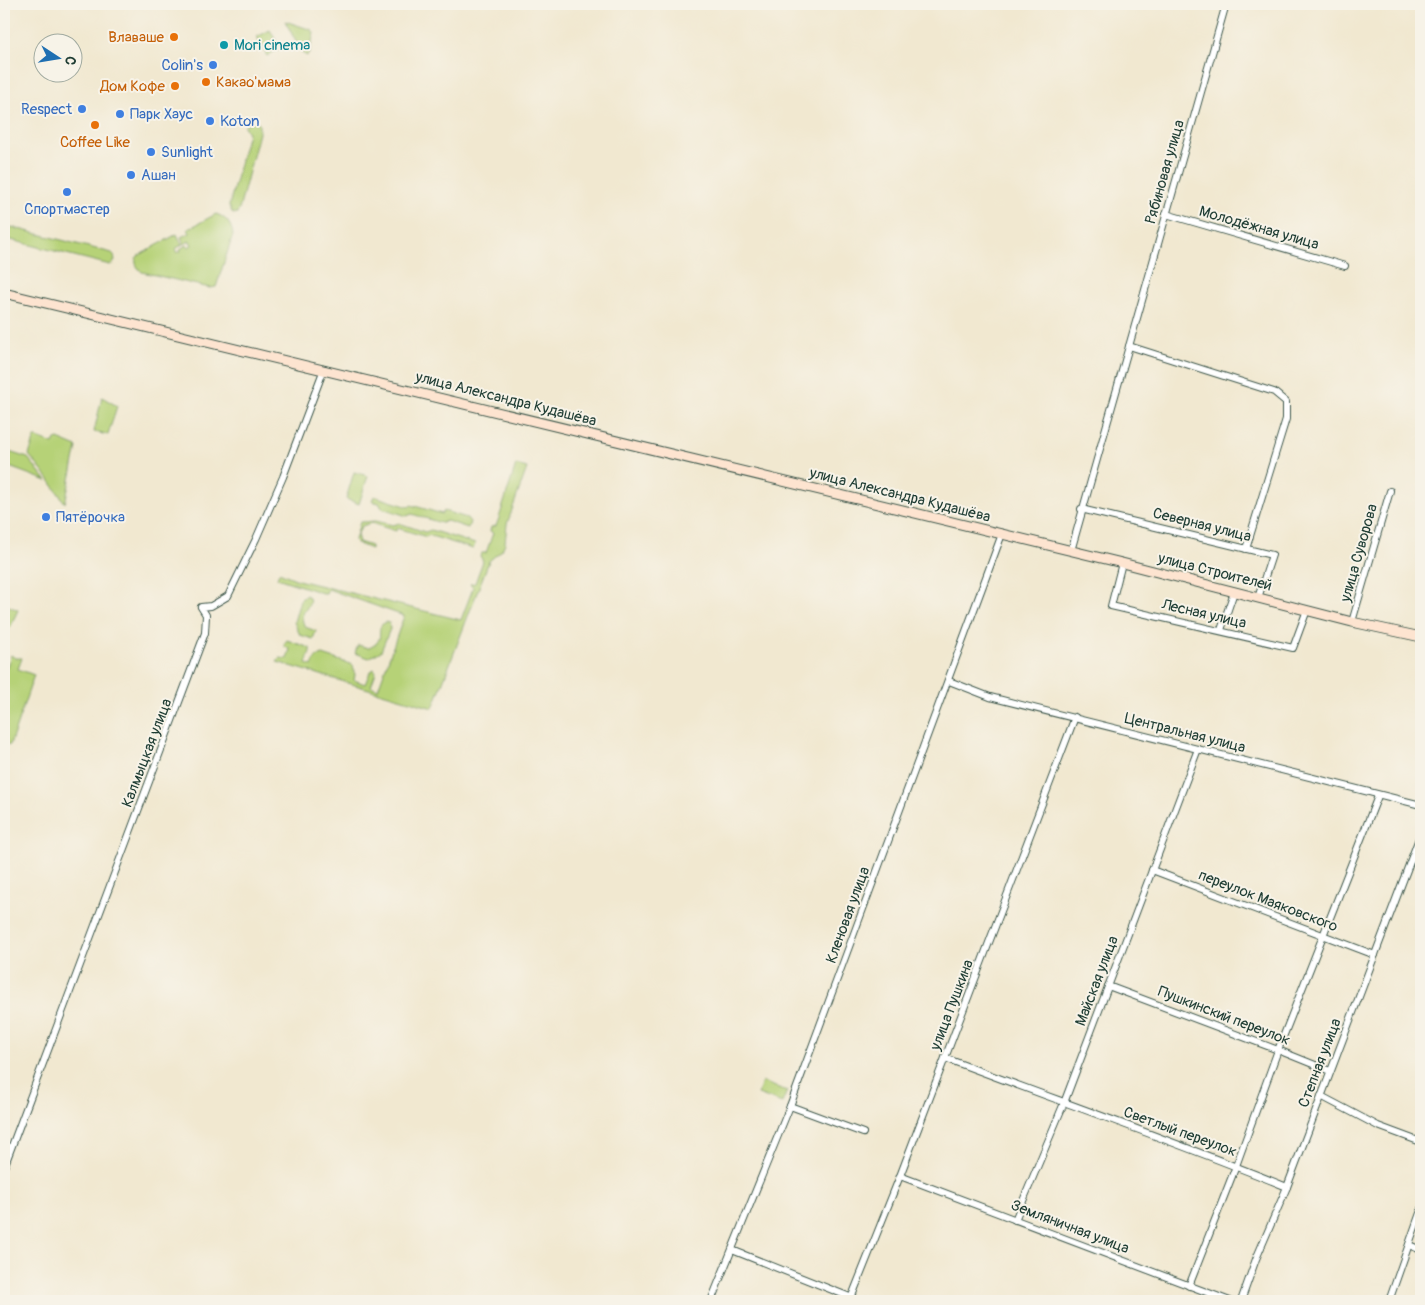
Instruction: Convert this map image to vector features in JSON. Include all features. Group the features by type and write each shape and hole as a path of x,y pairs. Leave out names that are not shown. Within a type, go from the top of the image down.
{"main road":[{"name":"улица Александра Кудашёва","path":"4,293 1002,534"},
{"name":"улица Строителей","path":"1002,534 1352,622 1421,637"}],"street":[{"name":"Рябиновая улица","path":"1071,551 1226,4"},
{"name":"Молодёжная улица","path":"1166,214 1345,266"},
{"path":"1129,346 1274,392 1286,402 1286,419 1246,549"},
{"name":"Калмыцкая улица","path":"4,1167 205,633 206,615 201,606 211,606 228,596 256,539 286,470 324,369"},
{"name":"улица Суворова","path":"1352,622 1390,491"},
{"name":"Северная улица","path":"1082,509 1272,555 1258,598"},
{"name":"Кленовая улица","path":"711,1301 790,1106 1002,534"},
{"name":"Лесная улица","path":"1122,563 1111,606 1293,648 1307,610"},
{"path":"1220,630 1234,592"},
{"name":"Центральная улица","path":"949,681 990,697 1378,796 1420,804"},
{"name":"улица Пушкина","path":"851,1300 1075,718"},
{"name":"Майская улица","path":"1015,1220 1064,1103 1198,749"},
{"path":"1189,1286 1236,1166 1278,1050 1378,796"},
{"name":"Степная улица","path":"1241,1301 1256,1259 1287,1187 1421,833"},
{"name":"переулок Маяковского","path":"1152,870 1375,954"},
{"name":"Пушкинский переулок","path":"1108,986 1330,1071"},
{"name":"Светлый переулок","path":"945,1058 1236,1166 1287,1187"},
{"path":"1321,1096 1378,1126 1421,1142"},
{"path":"790,1106 863,1133"},
{"name":"Земляничная улица","path":"900,1176 1230,1301"},
{"path":"1389,1301 1421,1210"},
{"path":"1410,1245 1421,1250"},
{"path":"732,1250 851,1300 860,1301"}],"green space":[{"path":"285,21 312,30 314,33 307,56 302,53"},
{"path":"270,30 280,48 267,56 257,37"},
{"path":"255,119 259,124 259,133 239,210 233,214 229,206 248,133 244,126"},
{"path":"216,214 228,222 233,235 216,287 210,288 142,272 139,269 136,264 138,256 177,234 182,245 175,249 177,253 187,245 188,247 192,245 190,241 184,244 181,237 190,233 188,229"},
{"path":"7,226 112,253 115,260 110,265 7,239 4,237 4,227"},
{"path":"102,397 117,406 108,435 94,432"},
{"path":"35,437 53,444 58,439 77,447 65,503 29,455"},
{"path":"7,441 9,442 6,451 28,458 47,481 4,465 4,443 6,444"},
{"path":"516,465 527,468 507,524 505,543 502,550 489,561 433,708 277,662 280,658 287,659 290,649 285,647 284,644 287,640 310,648 306,664 312,666 316,657 323,655 353,665 354,680 365,684 370,672 374,669 376,672 371,686 378,689 404,616 328,589 326,593 322,593 277,578 279,572 298,580 461,620 473,588 470,584 475,583 483,561 480,556 482,553 486,553 493,533 490,531 491,527 496,526"},
{"path":"354,472 368,476 359,504 346,499"},
{"path":"374,496 409,507 411,505 442,514 444,511 467,518 470,522 468,528 447,521 441,523 412,514 407,516 382,508 379,503 372,501"},
{"path":"376,521 393,525 399,523 425,532 431,530 475,544 473,549 428,535 427,537 397,528 396,531 371,523 362,526 357,535 359,542 371,546 371,549 356,543 355,540 360,522"},
{"path":"306,595 310,601 302,617 305,627 316,631 313,639 300,635 294,622 300,600"},
{"path":"4,604 18,610 4,640"},
{"path":"385,622 389,623 390,629 381,651 369,658 355,653 358,645 369,648 375,645 379,638 380,628"},
{"path":"11,655 15,658 22,658 18,669 34,675 10,745 4,743 4,674"},
{"path":"762,1082 787,1091 782,1103 758,1094"}],"place":[{"name":"Влаваше","path":"174,37"},
{"name":"Mori cinema","path":"224,45"},
{"name":"Colin's","path":"213,65"},
{"name":"Какао'мама","path":"206,82"},
{"name":"Дом Кофе","path":"175,86"},
{"name":"Respect","path":"82,109"},
{"name":"Парк Хаус","path":"120,114"},
{"name":"Koton","path":"210,121"},
{"name":"Coffee Like","path":"95,125"},
{"name":"Sunlight","path":"151,152"},
{"name":"Ашан","path":"131,175"},
{"name":"Спортмастер","path":"67,192"},
{"name":"Пятёрочка","path":"46,517"}]}
